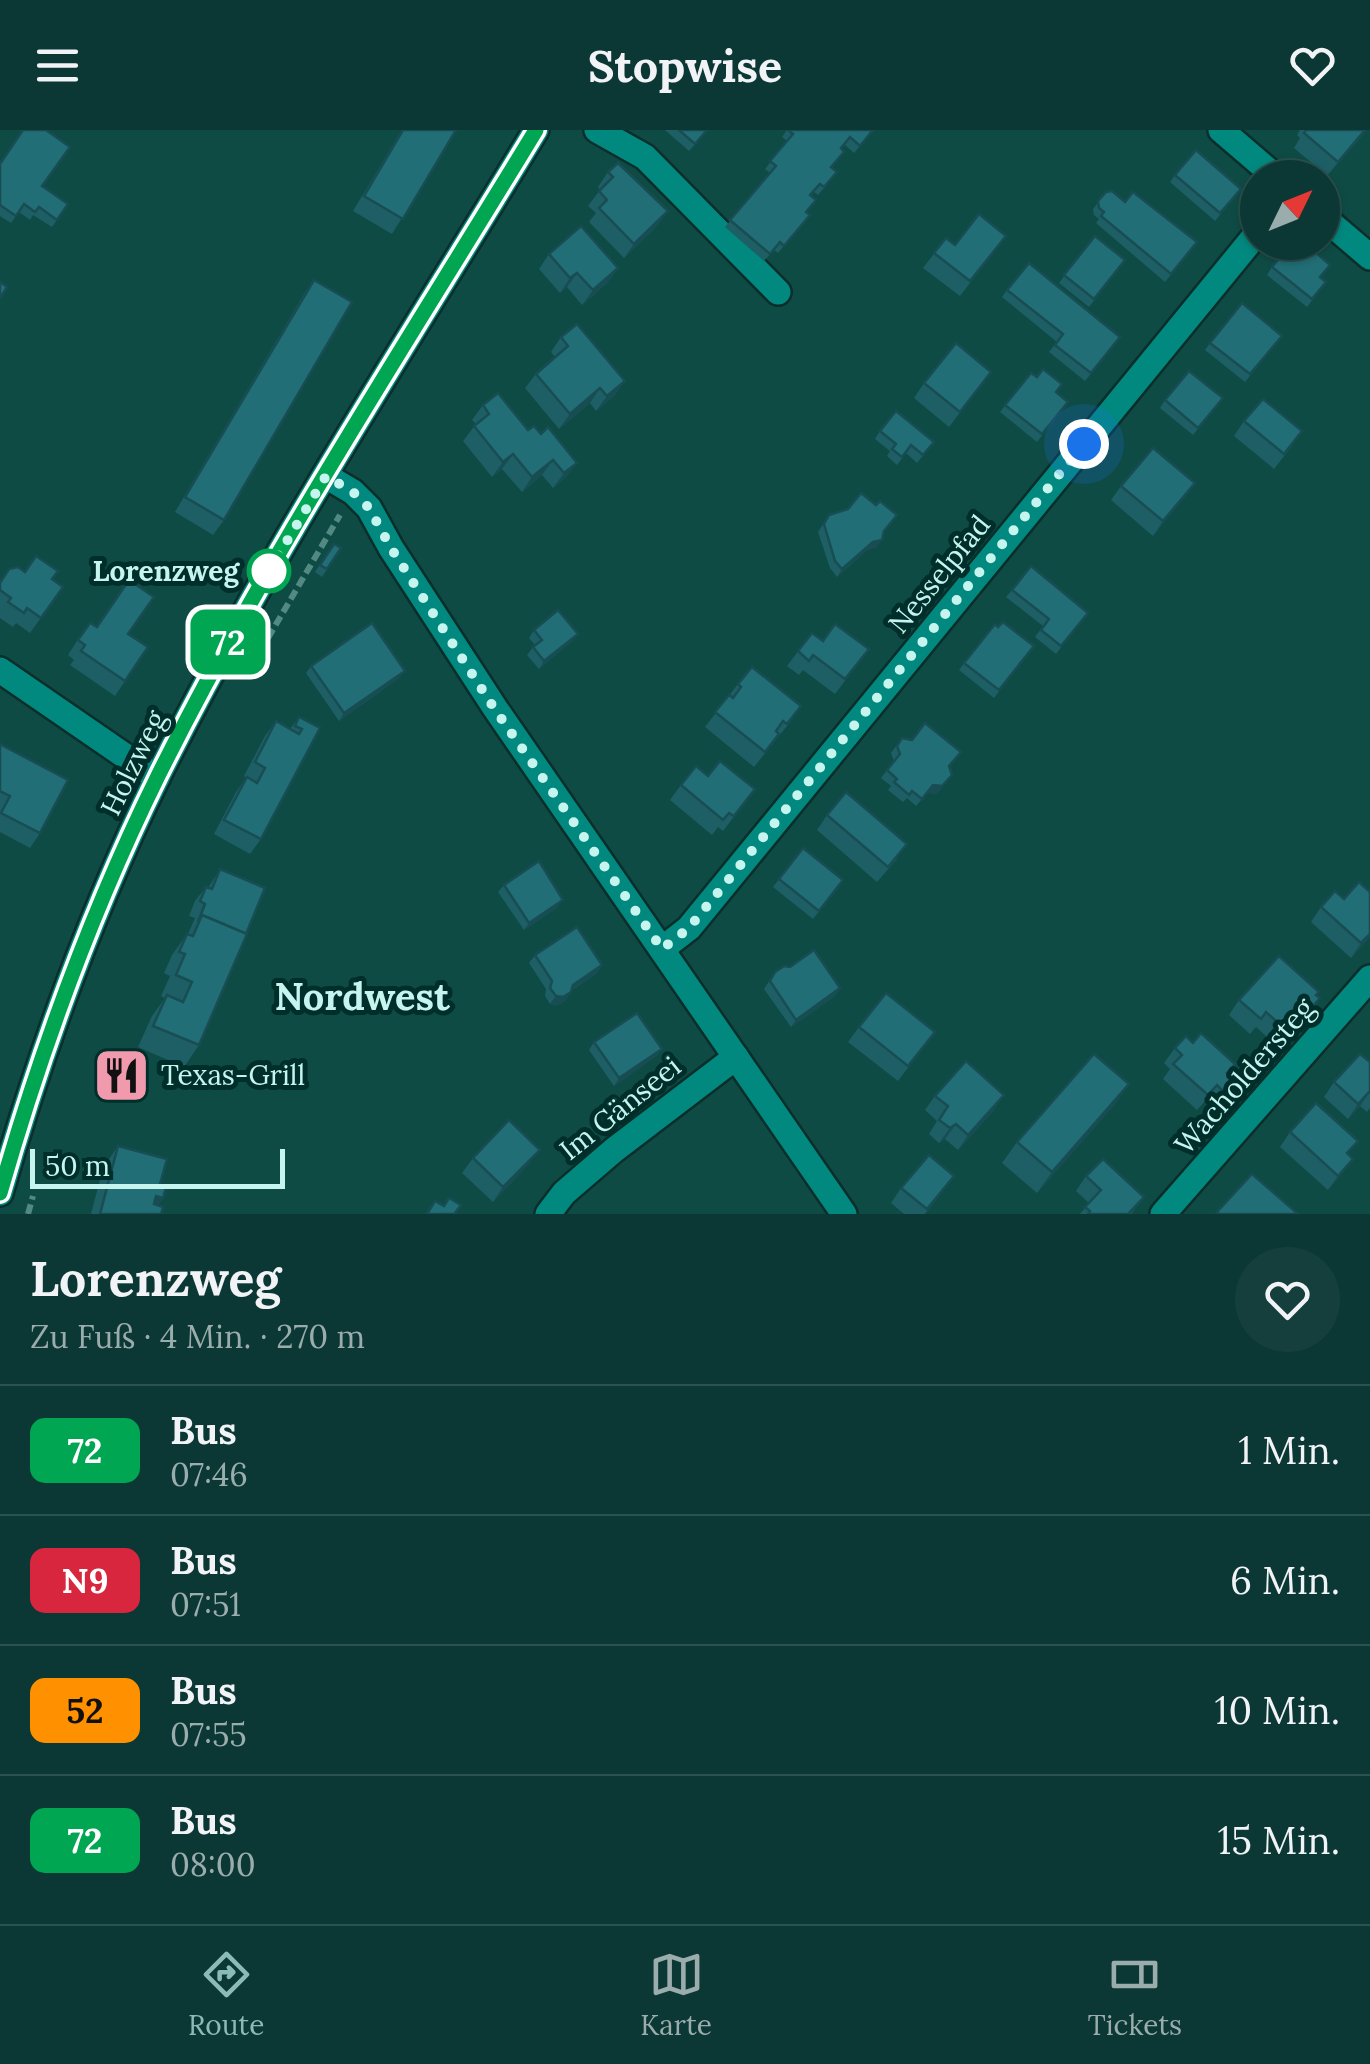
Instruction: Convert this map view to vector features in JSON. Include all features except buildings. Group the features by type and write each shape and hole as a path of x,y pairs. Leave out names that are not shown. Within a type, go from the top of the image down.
{"street":[{"name":"Holzweg","path":"0,1193 56,1016 101,902 157,778 231,636 536,130"},
{"path":"597,130 644,157 778,292"},
{"path":"1221,130 1256,160"},
{"path":"1340,231 1370,257"},
{"name":"Nesselpfad","path":"662,949 689,928 1240,254"},
{"path":"326,476 353,492 369,508 494,708 844,1214"},
{"path":"0,670 157,778"},
{"name":"Wacholdersteg","path":"1163,1214 1370,978"},
{"name":"Im Gänseei","path":"548,1214 564,1193 614,1150 736,1057"}],"path":[{"path":"261,651 353,492"},
{"path":"28,1214 36,1181"}],"bus line":[{"name":"72","path":"0,1193 56,1016 101,902 157,778 231,636 536,130"}],"place":[{"name":"Lorenzweg","path":"269,571"},
{"name":"Texas-Grill","path":"122,1075"}],"district":[{"name":"Nordwest","path":"362,997"}],"route":[{"path":"269,571 326,476 353,492 369,508 494,708 662,949 689,928 1084,444"}]}
